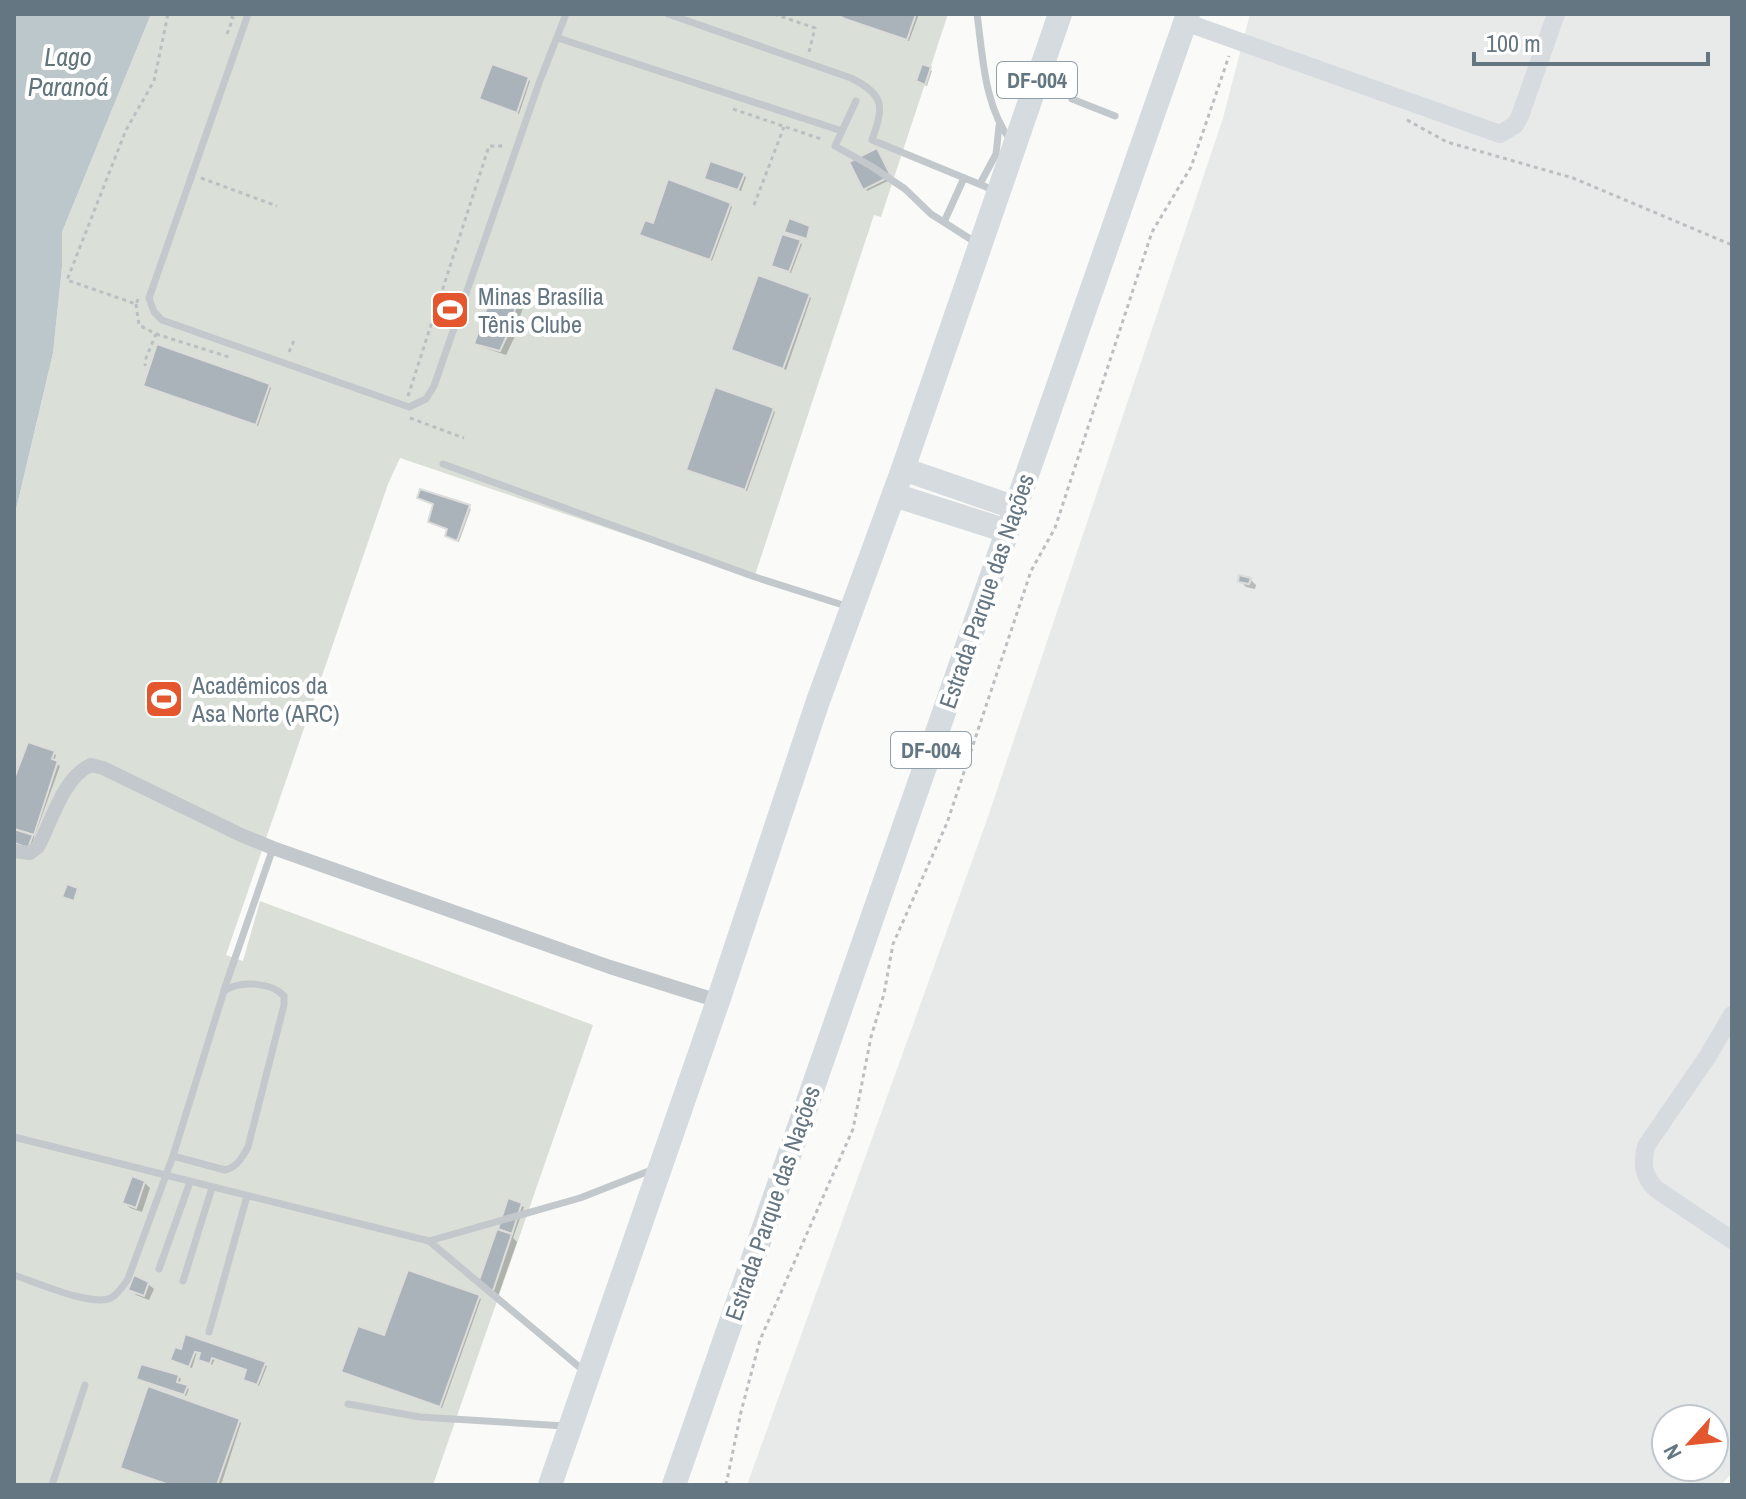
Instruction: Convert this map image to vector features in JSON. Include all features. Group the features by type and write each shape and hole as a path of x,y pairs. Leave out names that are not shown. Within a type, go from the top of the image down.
{"highway":[{"name":"DF-004","path":"550,1485 718,1001 818,701 894,495 980,245 990,188 1014,147 1060,14"},
{"name":"Estrada Parque das Nações","path":"674,1485 1187,18"},
{"path":"903,469 1016,508"},
{"path":"894,495 1007,531"}],"street":[{"path":"1187,18 1235,39 1500,134 1515,125 1556,14"},
{"path":"14,851 30,853 38,847 69,784 78,772 91,765 273,848 550,946 718,1001"},
{"path":"1732,1015 1708,1056 1646,1146 1642,1161 1649,1182 1656,1189 1732,1240"}],"lane":[{"path":"247,17 149,298 154,312 162,320 404,406 420,404 434,386 524,125 566,14"},
{"path":"668,14 870,87 882,113 872,140 990,188 999,126"},
{"path":"977,14 986,79 999,126 1014,147"},
{"path":"558,38 842,131"},
{"path":"1072,99 1115,116"},
{"path":"856,101 835,144 839,149 905,189 931,214 980,245"},
{"path":"944,222 964,178"},
{"path":"443,464 755,577 852,607"},
{"path":"14,1275 92,1300 111,1297 128,1279 173,1156 224,991 273,848"},
{"path":"173,1156 225,1170 242,1159 248,1147 281,1019 284,996 276,989 251,984 235,985 224,991"},
{"path":"14,1137 429,1241 589,1375"},
{"path":"429,1241 605,1190 660,1166"},
{"path":"159,1269 190,1182"},
{"path":"183,1281 212,1188"},
{"path":"209,1332 247,1196"},
{"path":"52,1485 85,1385"},
{"path":"348,1404 420,1417 571,1426"}],"path":[{"path":"136,304 67,280 126,130 154,81 168,14"},
{"path":"228,14 233,18 228,33"},
{"path":"774,14 815,28 806,62"},
{"path":"726,1485 760,1340 853,1129 893,944 947,823 1031,571 1055,528 1152,232 1191,167 1235,39"},
{"path":"1404,101 1407,120 1447,142 1573,178 1732,245"},
{"path":"725,106 835,144"},
{"path":"408,397 489,146 506,147 515,122 524,125"},
{"path":"754,205 784,127"},
{"path":"198,177 277,206"},
{"path":"141,289 136,304 139,325 156,334 145,366"},
{"path":"288,355 295,338"}],"shaded area":[{"path":"151,14 948,14 881,217 874,215 754,578 400,458 388,484 226,955 243,961 260,901 593,1025 433,1485 14,1485 14,518 53,353 62,267 62,232"},
{"path":"1250,14 1732,14 1732,1473 1730,1475 1730,1403 1650,1403 1650,1483 1723,1483 1721,1485 747,1485 989,814 1223,118"}],"water":[{"name":"Lago Paranoá","path":"14,14 151,14 62,232 62,267 53,353 14,518"}],"building":[{"path":"842,14 916,14 907,40 845,19 841,17"},
{"path":"492,64 529,77 517,113 479,99"},
{"path":"922,64 931,67 925,85 916,81"},
{"path":"877,148 891,176 863,190 849,162"},
{"path":"710,161 745,173 738,190 704,179"},
{"path":"668,179 731,203 710,260 639,235 645,220 653,223"},
{"path":"789,218 810,226 807,239 784,232"},
{"path":"782,234 801,240 789,272 771,266"},
{"path":"758,275 810,294 783,369 731,350"},
{"path":"493,290 518,300 514,320 500,351 474,344"},
{"path":"157,344 270,384 256,425 143,386"},
{"path":"715,387 774,408 745,490 686,470"},
{"path":"420,489 470,505 457,541 445,536 447,529 428,522 433,504 417,498"},
{"path":"1239,575 1251,578 1249,584 1238,582"},
{"path":"1239,575 1251,578 1249,584 1238,582"},
{"path":"28,742 55,751 52,759 58,761 34,835 14,829 14,779"},
{"path":"14,829 33,835 28,848 14,843"},
{"path":"67,884 78,888 74,901 62,897"},
{"path":"132,1176 145,1181 136,1208 122,1203"},
{"path":"508,1198 522,1203 512,1234 498,1229"},
{"path":"497,1229 512,1234 493,1291 477,1286"},
{"path":"408,1270 480,1295 440,1407 341,1372 358,1326 384,1335"},
{"path":"134,1275 149,1282 144,1296 128,1290"},
{"path":"185,1334 266,1362 257,1385 243,1380 246,1370 212,1358 210,1364 198,1360 200,1353 195,1352 189,1367 170,1360 175,1347 181,1349"},
{"path":"141,1364 179,1375 177,1382 188,1385 184,1395 136,1379"},
{"path":"148,1386 240,1419 217,1485 169,1485 120,1468"}],"place":[{"name":"Minas Brasília Tênis Clube","path":"450,310"},
{"name":"Acadêmicos da Asa Norte (ARC)","path":"164,699"}]}
